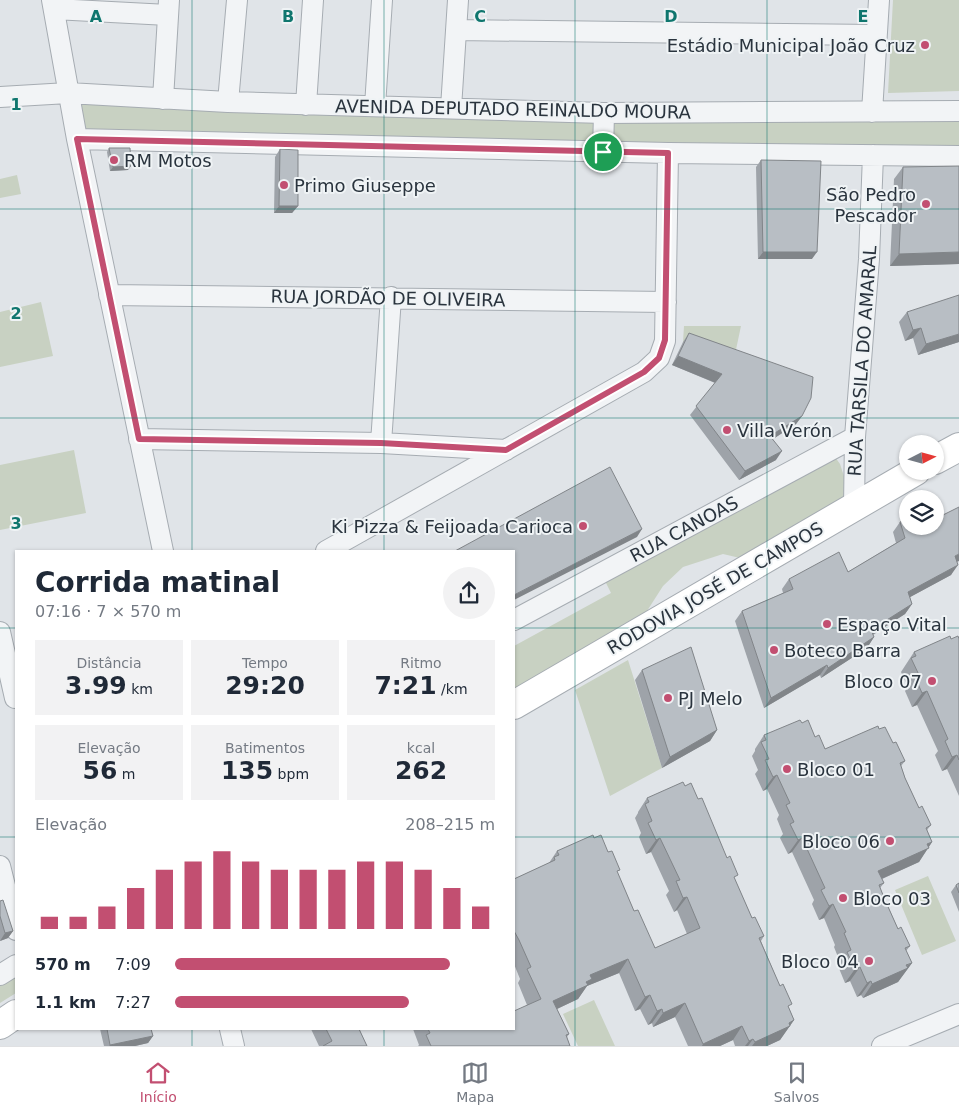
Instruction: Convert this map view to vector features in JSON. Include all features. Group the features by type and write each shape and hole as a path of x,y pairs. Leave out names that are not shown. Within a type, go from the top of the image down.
{"main road":[{"path":"944,455 959,447"},
{"name":"RODOVIA JOSÉ DE CAMPOS","path":"515,704 900,480"},
{"path":"0,1024 15,1015"}],"street":[{"path":"228,102 238,0"},
{"path":"306,105 313,0"},
{"path":"375,106 382,0"},
{"path":"451,108 458,0"},
{"path":"872,112 880,0"},
{"path":"163,550 77,139 53,5 168,8 164,99"},
{"path":"456,30 876,35"},
{"name":"AVENIDA DEPUTADO REINALDO MOURA","path":"0,97 68,93 228,102 604,114 959,111"},
{"path":"603,152 604,114"},
{"path":"77,139 603,152 959,156"},
{"path":"328,550 644,372 659,358 665,340 668,153"},
{"name":"RUA TARSILA DO AMARAL","path":"854,507 854,438 869,259 873,155"},
{"name":"RUA JORDÃO DE OLIVEIRA","path":"109,295 391,297 666,302"},
{"path":"381,443 391,297"},
{"name":"RUA CANOAS","path":"515,619 854,438"},
{"path":"139,439 381,443 506,450"},
{"path":"0,632 10,700"},
{"path":"0,866 15,926"},
{"path":"0,975 15,966"},
{"path":"882,1046 959,1014"},
{"path":"230,1030 234,1046"}],"green space":[{"name":"Estádio Municipal João Cruz","path":"893,0 959,0 959,91 888,93"},
{"path":"68,93 959,111 959,156 77,139"},
{"path":"17,175 21,194 0,198 0,179"},
{"path":"41,302 53,356 0,367 0,312"},
{"path":"684,326 741,326 734,359 683,342"},
{"path":"74,450 86,513 0,530 0,465"},
{"path":"835,457 840,464 854,507 757,562 723,554 683,567 663,586 631,636 515,705 515,645 611,593 601,573"},
{"path":"628,660 662,768 610,796 575,690"},
{"path":"928,876 956,941 922,955 895,890"},
{"path":"15,976 15,994 0,1003 0,986"},
{"path":"594,1000 615,1046 578,1046 563,1014"}],"building":[{"path":"109,148 130,148 131,166 113,167"},
{"name":"Primo Giuseppe","path":"280,149 298,150 298,206 279,206"},
{"path":"761,160 821,161 817,252 763,252"},
{"name":"São Pedro Pescador","path":"959,166 959,252 899,254 903,167"},
{"path":"959,295 959,334 926,344 921,328 913,330 907,312"},
{"path":"689,333 813,377 811,398 802,416 770,436 782,451 745,471 696,406 722,374 678,356"},
{"path":"610,467 642,529 515,594 515,550 457,550"},
{"path":"959,507 959,554 955,556 958,565 908,592 912,604 871,630 874,637 828,668 827,665 771,698 742,611 793,589 789,579 839,552 848,572 905,538 904,535 944,535 944,514"},
{"name":"Bloco 07","path":"950,636 951,639 958,636 959,639 959,760 957,755 952,757 945,741 948,739 927,691 922,693 915,677 919,675 911,658 916,656 914,652"},
{"name":"PJ Melo","path":"691,647 717,730 670,757 642,670"},
{"path":"800,720 802,723 808,720 815,737 819,735 825,749 878,726 879,729 885,727 893,743 896,742 905,761 900,763 905,778 919,808 922,806 931,825 926,828 932,842 927,844 929,848 878,871 884,883 879,885 885,900 898,929 901,927 910,946 905,948 912,963 906,965 908,968 872,984 871,981 867,983 860,967 855,969 847,952 851,950 844,933 846,932 833,904 829,906 821,890 825,888 802,838 798,840 790,824 794,822 786,805 790,803 777,775 773,777 765,760 769,759 761,742 766,740 764,735"},
{"path":"683,782 685,786 691,783 698,799 702,798 727,858 730,856 738,875 734,877 752,918 755,917 764,936 759,938 780,986 783,984 792,1004 788,1006 794,1020 789,1023 790,1026 755,1042 753,1039 749,1041 742,1026 703,1044 685,1003 663,1013 662,1009 657,1011 650,995 645,997 628,959 590,975 592,979 586,982 588,985 553,1001 569,1034 566,1035 570,1046 431,1046 426,1035 430,1033 428,1030 515,1030 515,1011 541,999 527,969 531,967 515,933 515,879 555,860 554,857 559,855 557,851 593,835 594,838 601,835 608,852 612,851 620,870 617,871 634,911 638,910 655,948 700,928 687,897 683,898 676,881 680,880 660,838 656,840 648,823 652,821 645,804 649,802 647,798"},
{"path":"3,900 13,931 5,933 0,916 0,901"},
{"path":"107,1030 151,1030 153,1036 110,1045"},
{"path":"326,1030 359,1030 367,1046 323,1046 332,1041"}],"place":[{"name":"Estádio Municipal João Cruz","path":"925,45"},
{"name":"RM Motos","path":"114,160"},
{"name":"Primo Giuseppe","path":"284,185"},
{"name":"São Pedro Pescador","path":"926,204"},
{"name":"Villa Verón","path":"727,430"},
{"name":"Ki Pizza & Feijoada Carioca","path":"583,526"},
{"name":"Espaço Vital","path":"827,624"},
{"name":"Boteco Barra","path":"774,650"},
{"name":"Bloco 07","path":"932,681"},
{"name":"PJ Melo","path":"668,698"},
{"name":"Bloco 01","path":"787,769"},
{"name":"Bloco 06","path":"890,841"},
{"name":"Bloco 03","path":"843,898"},
{"name":"Bloco 04","path":"869,961"}],"route":[{"path":"77,139 603,152 668,153 665,340 659,358 644,372 506,450 381,443 139,439 77,139"}]}
